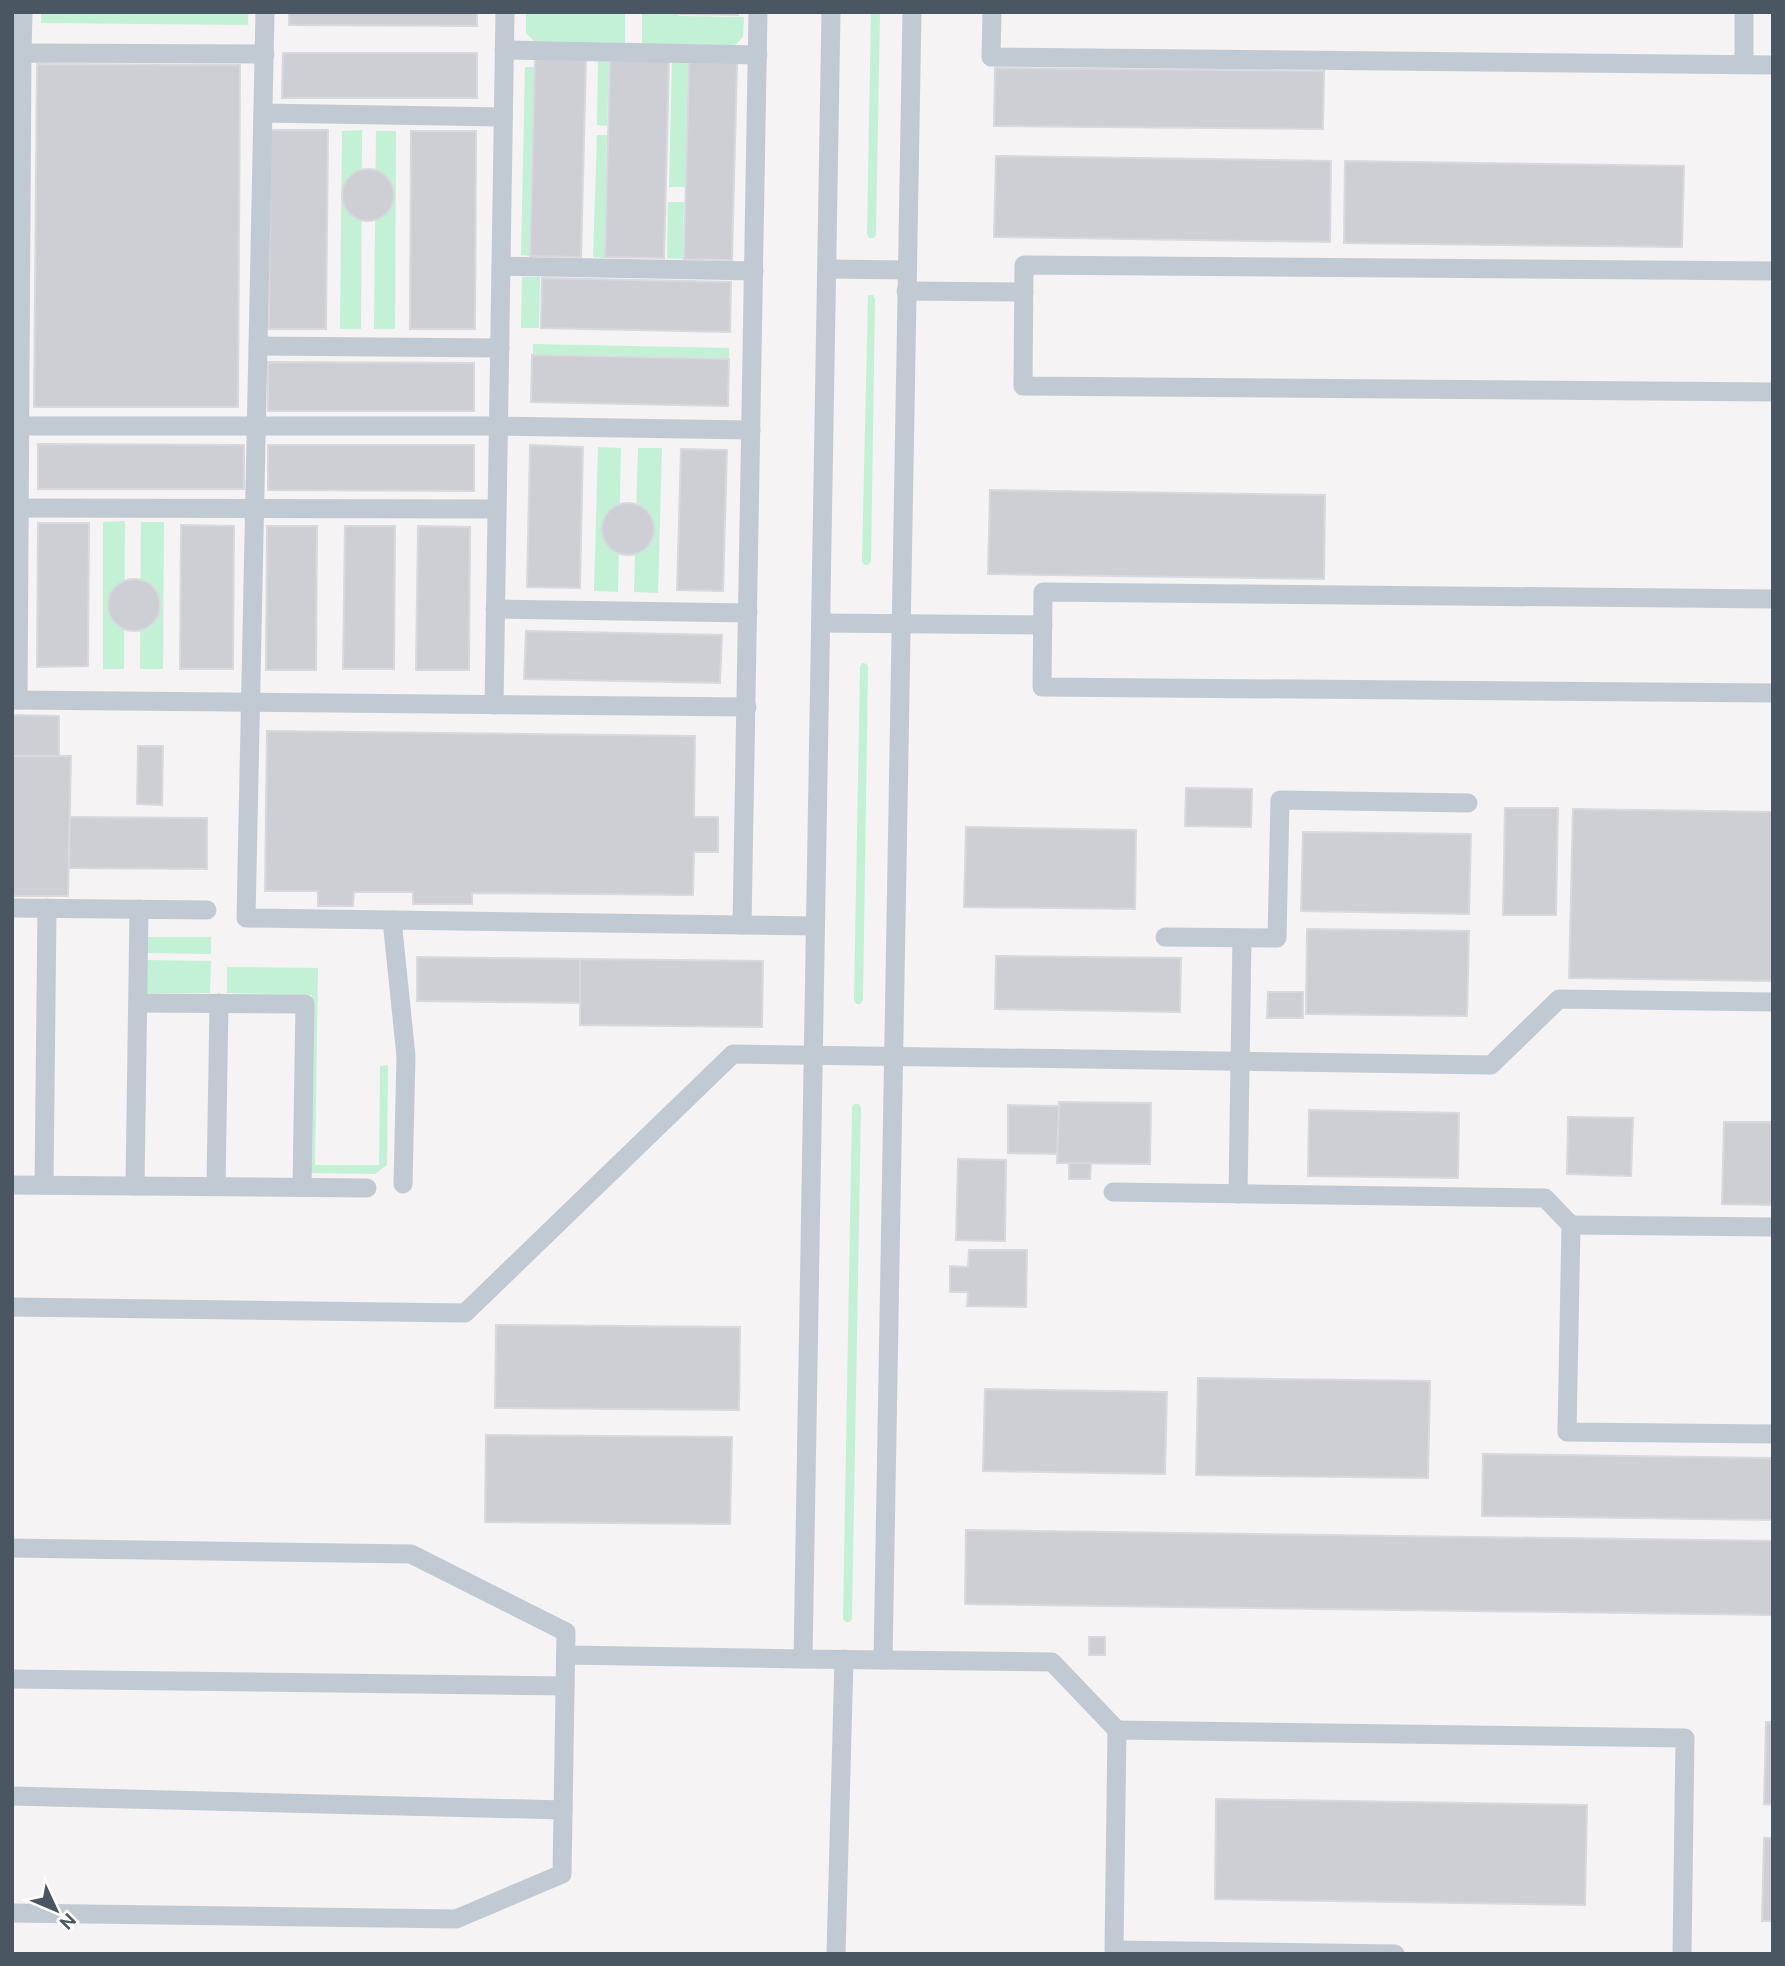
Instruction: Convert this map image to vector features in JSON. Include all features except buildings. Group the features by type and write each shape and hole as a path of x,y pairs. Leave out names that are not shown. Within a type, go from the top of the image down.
{"lane":[{"path":"23,12 15,700 747,707"},
{"path":"265,12 246,918 816,926"},
{"path":"494,705 505,12"},
{"path":"742,925 758,12"},
{"path":"803,1659 831,12"},
{"path":"883,1660 912,12"},
{"path":"992,12 991,57 1773,65"},
{"path":"1744,12 1744,64"},
{"path":"504,50 758,55"},
{"path":"22,53 265,54"},
{"path":"263,113 503,117"},
{"path":"1773,271 1024,265 1023,386 1773,392"},
{"path":"501,266 754,271"},
{"path":"827,270 907,270"},
{"path":"906,290 1024,292"},
{"path":"258,346 500,348"},
{"path":"20,426 498,426 751,430"},
{"path":"16,508 497,509"},
{"path":"1773,599 1043,592 1042,687 1773,693"},
{"path":"495,609 748,613"},
{"path":"821,623 1043,625"},
{"path":"1165,937 1278,938 1280,800 1468,803"},
{"path":"12,908 207,909"},
{"path":"44,1185 47,908"},
{"path":"135,1186 139,909"},
{"path":"392,920 406,1056 403,1184"},
{"path":"1238,1194 1242,937"},
{"path":"12,1307 465,1313 733,1054 1491,1065 1559,999 1773,1002"},
{"path":"138,1003 305,1004 302,1187"},
{"path":"216,1186 219,1003"},
{"path":"12,1185 367,1188"},
{"path":"1113,1192 1545,1198 1571,1225 1567,1432 1773,1434"},
{"path":"1571,1225 1773,1227"},
{"path":"12,1548 411,1554 566,1632 562,1874 456,1919 12,1913"},
{"path":"566,1656 1052,1662 1118,1730 1685,1738 1682,1954"},
{"path":"836,1954 844,1659"},
{"path":"12,1679 565,1686"},
{"path":"1118,1730 1114,1950 1395,1954"},
{"path":"12,1796 563,1810"}],"green space":[{"path":"41,12 248,12 248,25 41,23"},
{"path":"625,12 625,43 534,41 526,33 526,13"},
{"path":"642,12 678,12 679,16 744,17 743,37 734,46 642,44"},
{"path":"871,12 880,12 874,238 869,238 867,234"},
{"path":"598,60 609,60 607,126 597,125"},
{"path":"672,62 688,62 685,187 669,187"},
{"path":"525,67 534,67 529,256 521,255"},
{"path":"362,130 361,329 340,329 342,131"},
{"path":"376,131 396,131 395,329 374,329"},
{"path":"597,135 607,135 604,258 593,257"},
{"path":"668,202 684,202 683,259 667,258"},
{"path":"522,277 540,277 539,328 521,328"},
{"path":"868,295 873,295 875,299 871,561 864,565 862,561"},
{"path":"533,344 729,348 729,358 533,354"},
{"path":"598,447 621,448 618,592 594,591"},
{"path":"638,448 662,448 658,593 634,592"},
{"path":"125,521 124,669 103,669 103,522"},
{"path":"141,522 164,522 163,669 140,669"},
{"path":"862,663 868,667 863,1000 856,1004 854,1000"},
{"path":"146,937 211,937 211,954 146,953"},
{"path":"145,960 211,961 210,993 145,993"},
{"path":"227,967 318,968 315,1165 379,1165 380,1066 388,1065 387,1165 375,1174 309,1173 312,995 227,993"},
{"path":"854,1104 859,1104 861,1108 852,1618 850,1622 846,1622 843,1619"}]}
